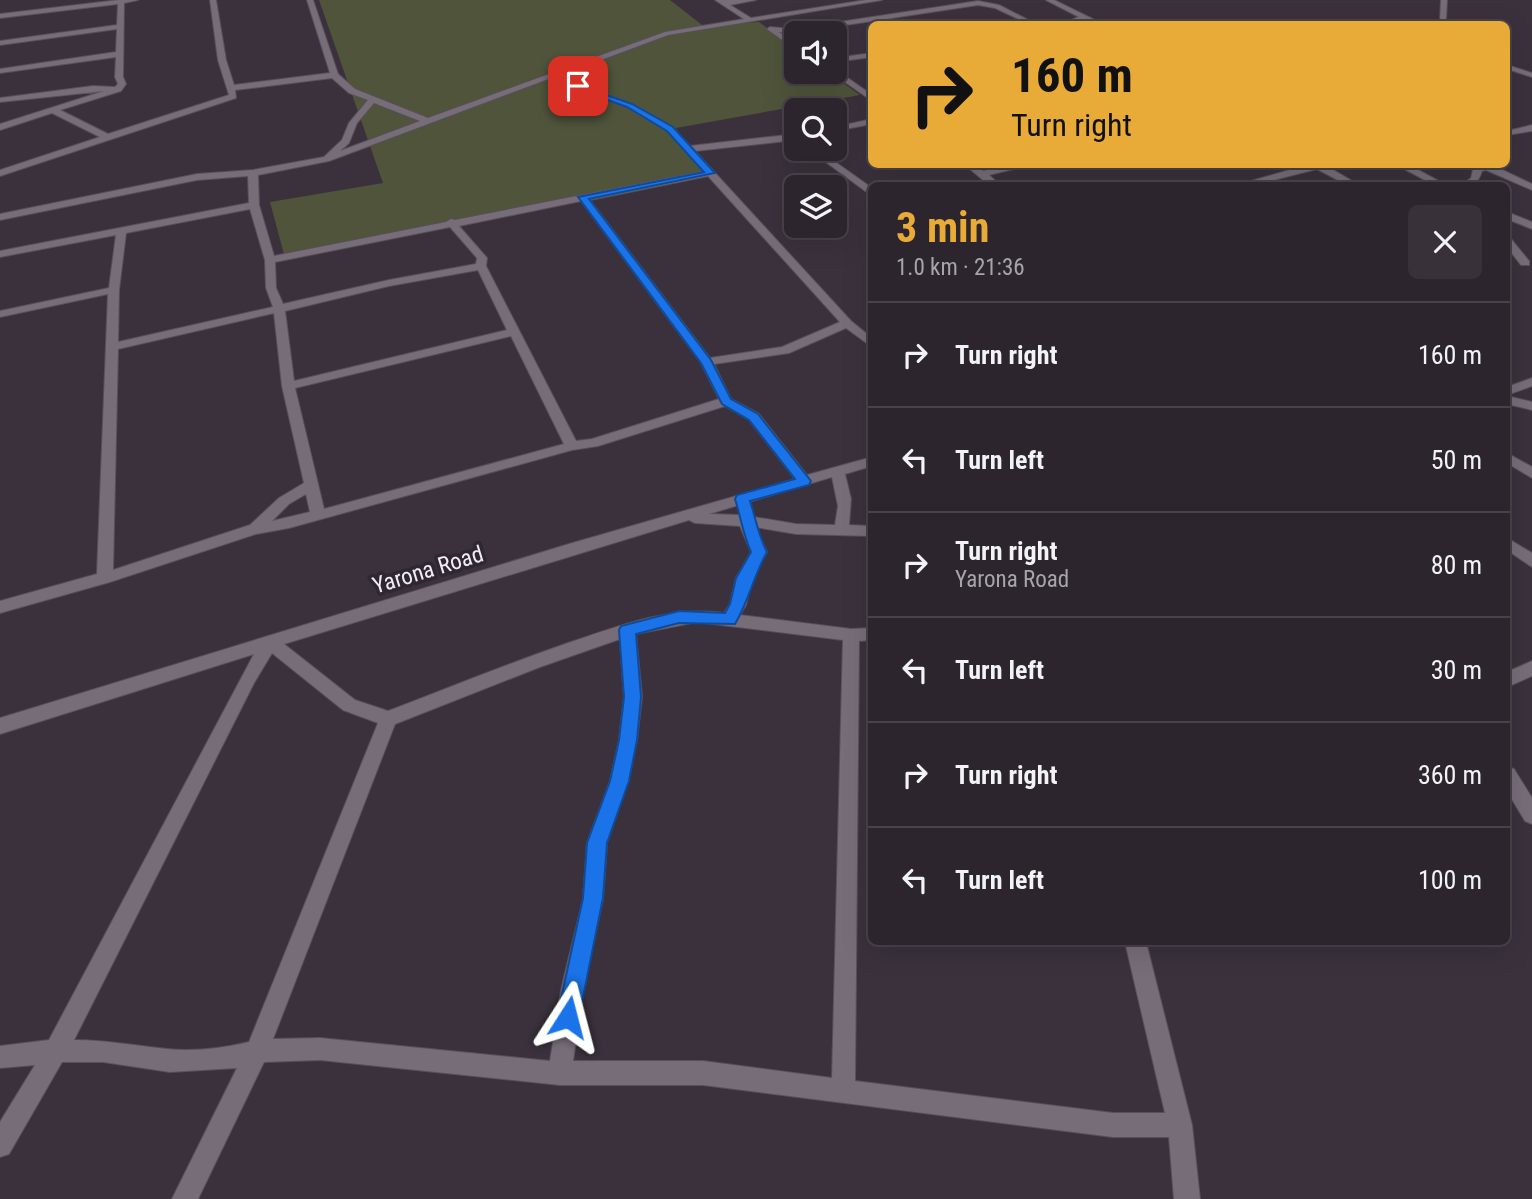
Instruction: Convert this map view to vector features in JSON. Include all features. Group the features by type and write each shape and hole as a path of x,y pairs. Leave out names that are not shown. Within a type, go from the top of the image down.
{"street":[{"path":"0,16 135,0"},
{"path":"0,173 233,96 222,60 214,0"},
{"path":"310,0 333,73 352,91 427,121"},
{"path":"721,2 753,0"},
{"path":"0,217 197,177 253,173 326,159 667,33 879,0"},
{"path":"1049,0 1094,21"},
{"path":"1444,0 1444,21"},
{"path":"0,127 118,89 121,84 121,2"},
{"path":"721,2 745,19 771,30 784,40"},
{"path":"847,22 986,3 1027,21"},
{"path":"900,6 912,12"},
{"path":"1072,21 1085,17"},
{"path":"0,43 120,27"},
{"path":"771,30 784,31"},
{"path":"780,37 784,35"},
{"path":"0,71 120,54"},
{"path":"847,58 868,56"},
{"path":"1510,68 1528,74"},
{"path":"232,88 333,73"},
{"path":"1510,76 1528,74"},
{"path":"552,76 645,113 670,129 847,323 868,341"},
{"path":"847,80 868,96"},
{"path":"0,100 93,88 118,89"},
{"path":"326,159 346,141 348,128 354,118 373,99"},
{"path":"55,111 107,137"},
{"path":"847,126 868,122"},
{"path":"1510,132 1532,128"},
{"path":"687,149 784,138"},
{"path":"828,161 868,190"},
{"path":"974,168 992,182"},
{"path":"983,174 1012,168"},
{"path":"1252,182 1305,168"},
{"path":"1322,168 1349,182"},
{"path":"1407,168 1436,182"},
{"path":"1470,182 1475,179 1480,168"},
{"path":"1489,168 1532,187"},
{"path":"253,173 254,205 270,260 271,288 279,308 288,386 318,514"},
{"path":"270,260 451,222 710,173"},
{"path":"583,197 706,362 726,401 754,417 804,481"},
{"path":"0,254 254,205"},
{"path":"1512,218 1532,225"},
{"path":"451,222 482,258 481,266 572,446"},
{"path":"105,578 114,290 121,231"},
{"path":"1510,245 1524,263"},
{"path":"113,347 279,308 481,266"},
{"path":"0,314 114,290"},
{"path":"706,362 785,350 847,323"},
{"path":"288,386 513,332"},
{"path":"1510,390 1532,382"},
{"path":"0,607 105,578 255,529 572,446 593,443 726,401"},
{"path":"1510,401 1532,406"},
{"path":"1510,459 1532,473"},
{"name":"Yarona Road","path":"0,726 574,548 868,462"},
{"path":"837,471 846,513 841,528"},
{"path":"255,529 284,501 310,486"},
{"path":"729,619 738,605 744,578 759,552 748,530 750,521 742,499"},
{"path":"682,518 750,521 796,529 868,531"},
{"path":"1510,545 1532,561"},
{"path":"0,1145 55,1051 248,678 270,642 349,705 388,719 541,659 627,630 679,617 729,619 850,635 868,634"},
{"path":"560,1073 572,990 593,898 597,843 619,781 628,740 633,697 627,630"},
{"path":"843,1090 850,635"},
{"path":"1510,679 1532,668"},
{"path":"185,1199 257,1051 388,719"},
{"path":"1510,780 1532,815"},
{"path":"1137,945 1180,1125 1188,1199"},
{"path":"0,1056 55,1051 103,1051 170,1062 230,1058 257,1051 320,1049 560,1073 703,1073 1112,1125 1180,1125"}],"green space":[{"path":"319,0 670,0 702,25 759,22 784,40 784,84 845,84 860,95 843,98 784,98 784,109 676,128 704,172 285,258 270,202 383,183"}],"route":[{"path":"568,1017 593,898 597,843 619,781 628,740 628,720 633,697 627,630 697,615 729,619 738,605 744,578 754,565 759,552 748,530 750,521 742,499 804,481 754,417 726,401 706,362 583,197 710,173 670,129 629,105 578,86"}]}
